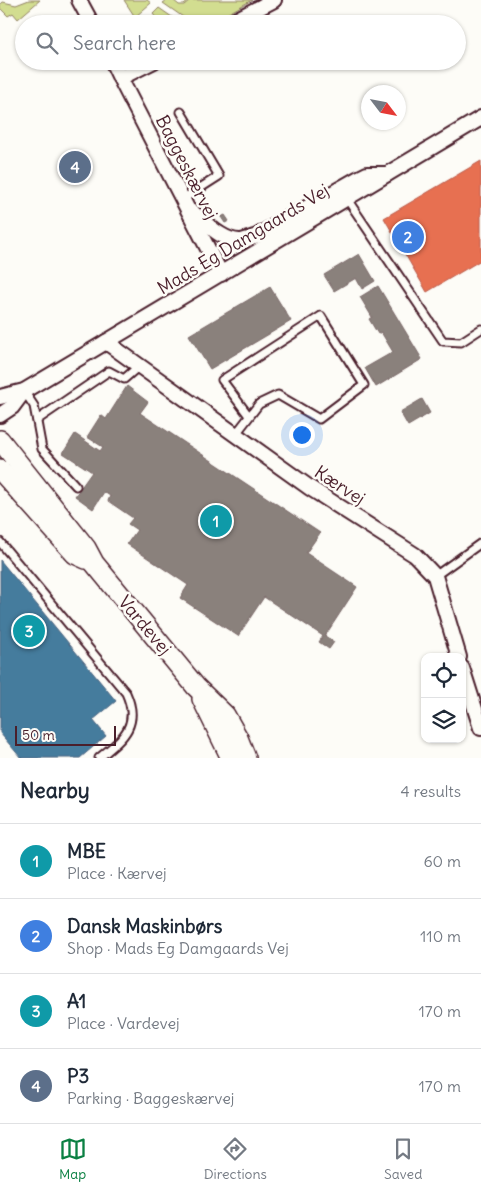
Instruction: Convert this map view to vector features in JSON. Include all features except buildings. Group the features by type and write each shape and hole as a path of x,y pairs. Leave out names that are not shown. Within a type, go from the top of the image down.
{"street":[{"path":"79,0 87,15"},
{"path":"245,15 272,1"},
{"name":"Baggeskærvej","path":"116,70 221,274"},
{"path":"120,78 136,70"},
{"name":"Mads Eg Damgaards Vej","path":"0,397 24,391 481,118"},
{"path":"186,205 219,234 239,241 246,240 357,179 368,174 389,174"},
{"name":"Kærvej","path":"106,342 310,488 415,555 435,576 458,653"},
{"name":"Mads Eg Damgaards Vej","path":"0,415 12,407 24,391"},
{"name":"Vardevej","path":"0,440 86,548 94,563 196,686 225,714 246,758"},
{"name":"Vardevej","path":"0,470 75,554 94,563"},
{"path":"466,681 481,728"},
{"name":"Vardevej","path":"196,686 231,758"}],"lane":[{"path":"182,112 219,176 186,205"},
{"path":"347,199 443,341 461,342 481,329"},
{"path":"235,435 259,404 278,395 319,419 364,385 321,316 222,380 249,416"},
{"path":"37,420 109,371 124,379 140,366"},
{"path":"24,391 34,406 42,449 76,486"},
{"path":"0,542 126,693 131,704 128,730 121,740 99,758"},
{"path":"435,576 481,543"}],"green space":[{"path":"29,0 40,0 23,15 15,15 13,13 8,16 0,8 3,2 16,5"},
{"path":"124,0 147,0 151,3 137,15 134,15"},
{"path":"167,0 173,0 179,5 184,5 190,0 252,0 225,15 180,15 163,3"},
{"path":"159,8 169,15 154,15"}],"place":[{"name":"P3","path":"75,167"},
{"name":"Dansk Maskinbørs","path":"408,237"},
{"name":"MBE","path":"216,521"},
{"name":"A1","path":"29,631"}]}
